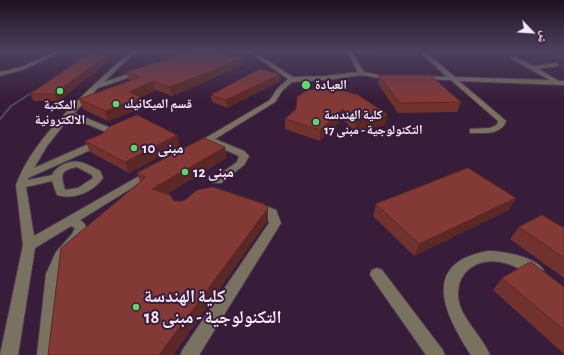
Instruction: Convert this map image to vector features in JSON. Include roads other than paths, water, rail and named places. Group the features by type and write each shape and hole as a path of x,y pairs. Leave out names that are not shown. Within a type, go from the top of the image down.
{"street":[{"path":"0,74 24,68"},
{"path":"9,355 29,245 23,181 44,145 69,114 94,87 116,68"},
{"path":"273,68 291,80 321,80 364,74 401,78"},
{"path":"360,68 364,74"},
{"path":"440,68 502,121 502,124 497,128 473,131"},
{"path":"533,68 561,83"},
{"path":"94,87 144,71"},
{"path":"416,78 561,83"},
{"path":"187,152 273,101 279,90 291,80"},
{"path":"23,181 103,141 111,135 110,131 69,114"},
{"path":"208,139 241,153 244,156 241,163 215,189"},
{"path":"29,245 160,168"},
{"path":"23,181 56,177"},
{"path":"189,355 275,223 272,213 245,202"},
{"path":"46,355 54,269 65,250 77,237 81,229 80,226 71,220"},
{"path":"481,355 461,324 451,299 451,283 460,269 469,262 480,257 496,256 523,264 549,280"},
{"path":"378,274 436,355"}],"waterway":[{"path":"0,119 11,106 33,92"}],"place":[{"name":"العيادة","path":"306,85"},
{"name":"المكتبة الالكترونية","path":"60,91"},
{"name":"قسم الميكانيك","path":"116,104"},
{"name":"كلية الهندسة التكنولوجية - مبنى 17","path":"316,122"},
{"name":"مبنى 10","path":"134,148"},
{"name":"مبنى 12","path":"185,172"},
{"name":"كلية الهندسة التكنولوجية - مبنى 18","path":"136,307"}]}
